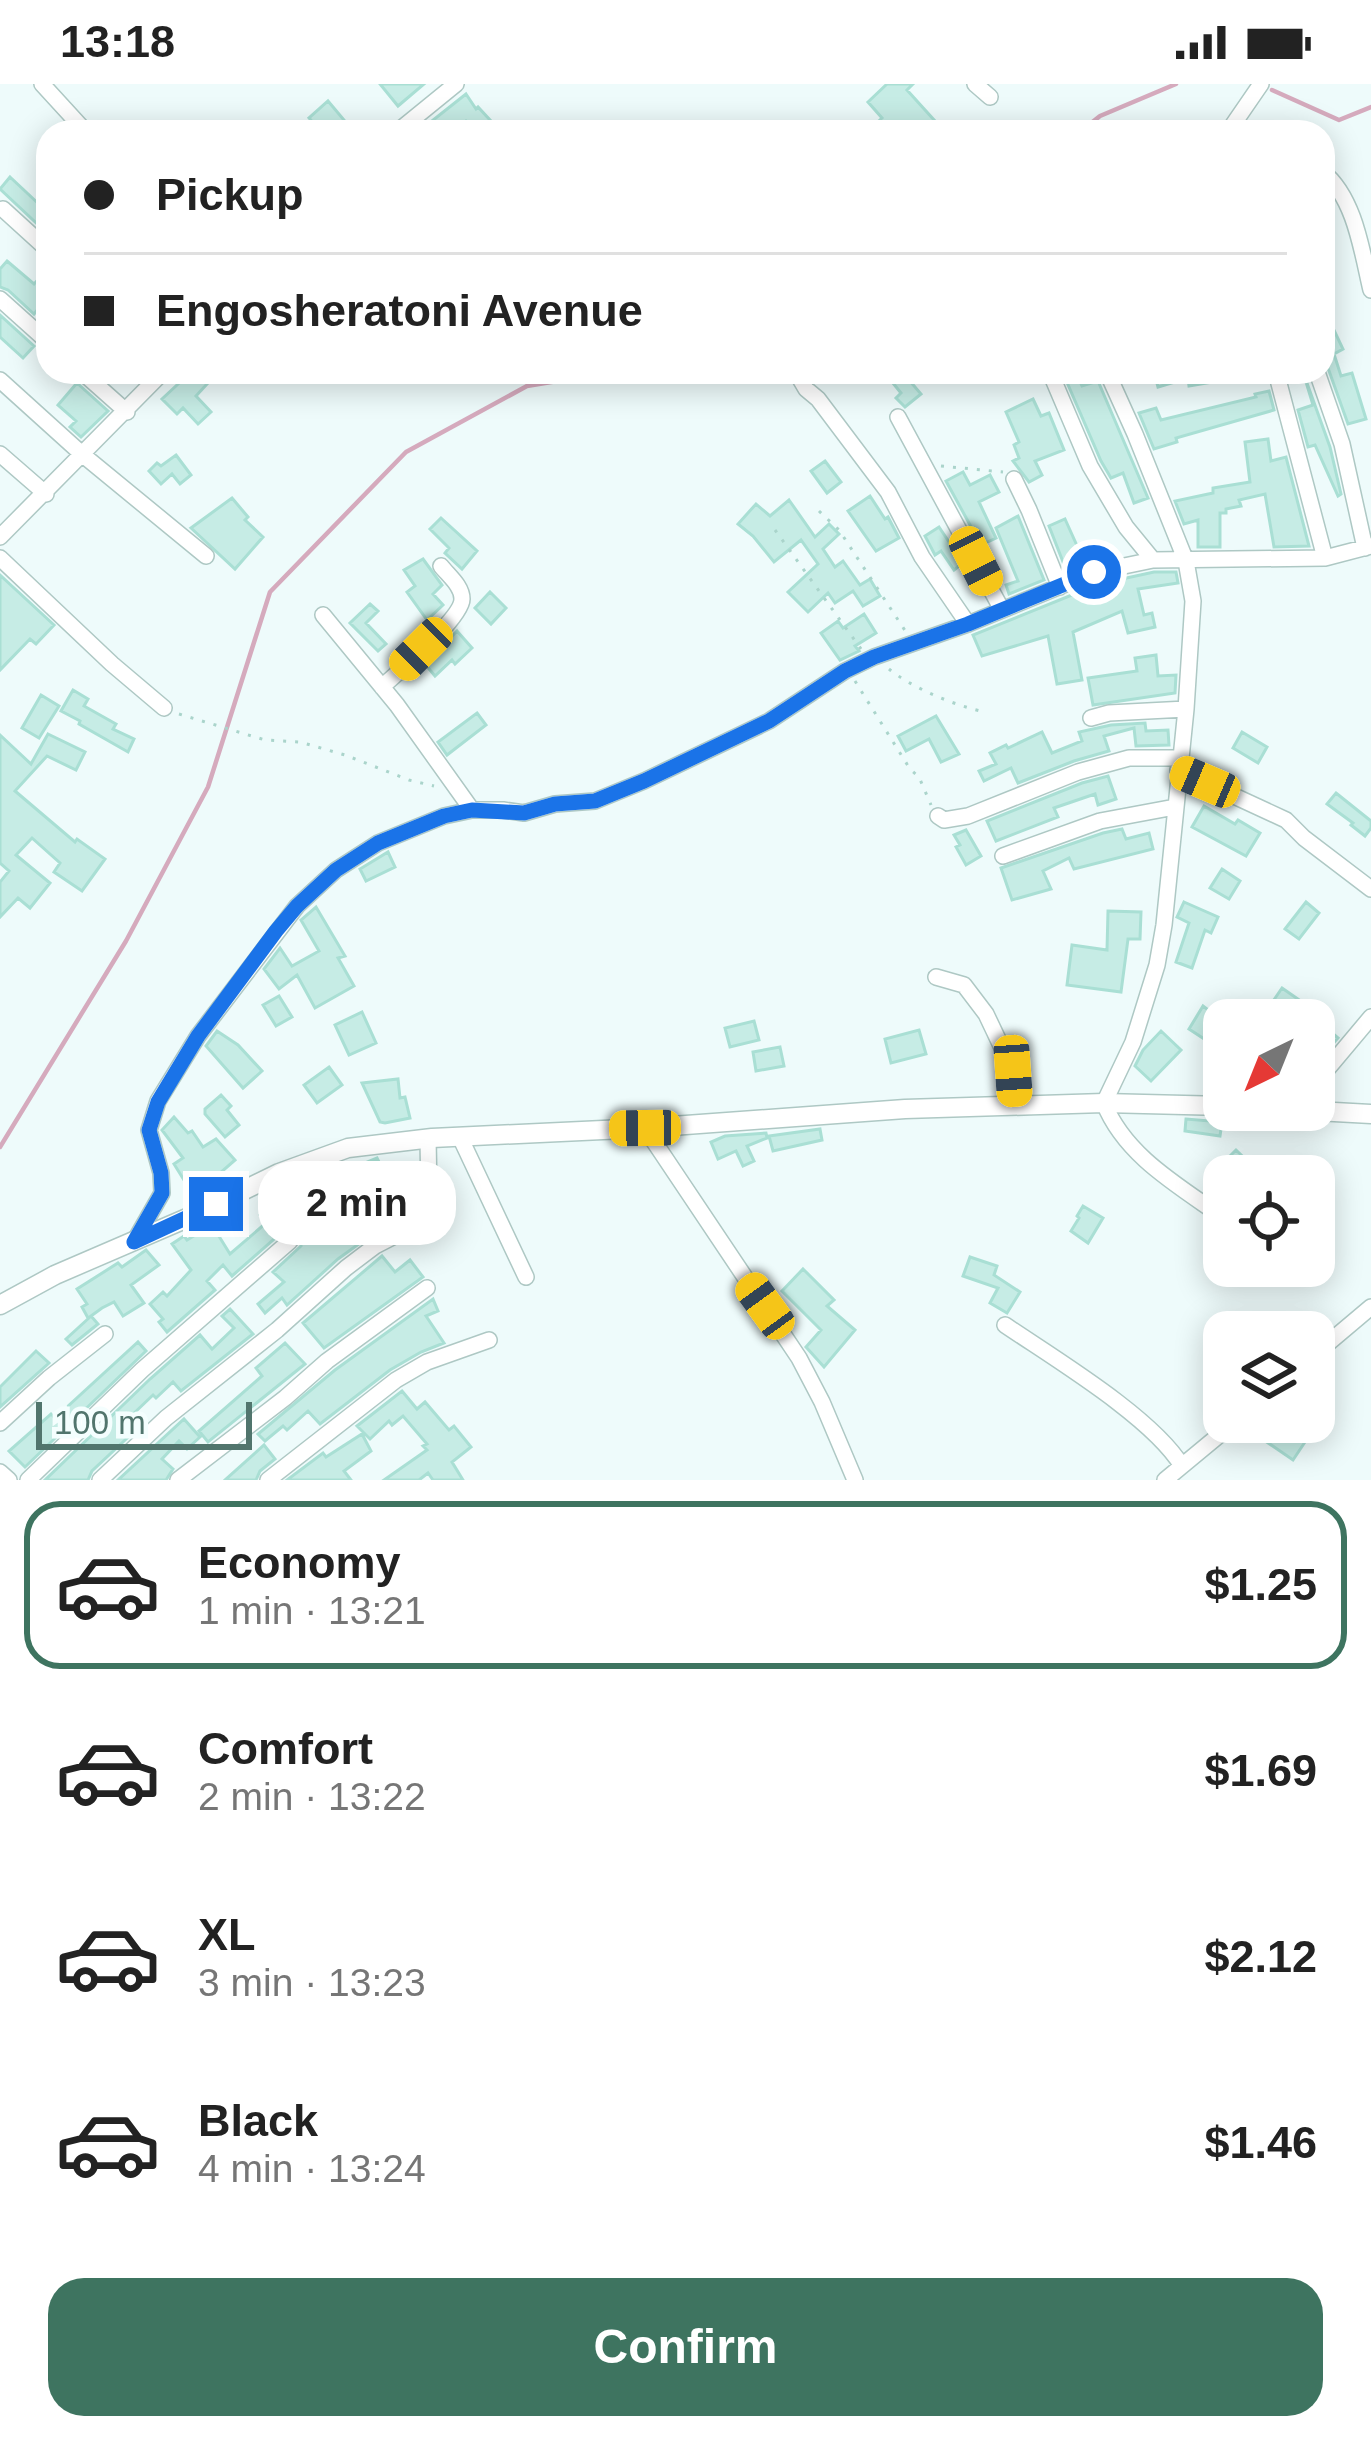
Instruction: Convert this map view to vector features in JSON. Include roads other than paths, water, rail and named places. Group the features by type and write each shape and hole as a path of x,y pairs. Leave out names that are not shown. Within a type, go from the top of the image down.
{"street":[{"path":"42,84 75,120"},
{"path":"412,120 456,84"},
{"path":"975,84 990,97"},
{"path":"1236,120 1262,84"},
{"path":"1335,182 1346,200 1371,290"},
{"path":"3,209 36,239"},
{"path":"0,299 36,331"},
{"path":"0,380 206,556"},
{"path":"96,384 127,412"},
{"path":"0,537 127,412 149,384"},
{"path":"803,384 888,492 922,557 968,624"},
{"path":"1055,384 1090,466 1126,527 1153,560"},
{"path":"1112,384 1186,561 1193,601 1186,709 1157,965 1132,1042 1104,1103 1113,1126 1132,1148 1203,1204"},
{"path":"1279,384 1324,558"},
{"path":"134,1242 162,1193 149,1130 158,1102 198,1036 276,931 336,870 378,843 444,816 472,810 524,813 555,804 595,801 769,721 872,658 1094,572 1153,560 1324,558 1368,547 1321,384"},
{"path":"898,416 1002,610"},
{"path":"0,454 46,494"},
{"path":"1014,479 1060,587"},
{"path":"0,558 164,709"},
{"path":"382,687 459,614 460,588 441,566"},
{"path":"323,615 472,810"},
{"path":"1091,718 1186,709"},
{"path":"938,816 944,820 968,816 1130,758 1179,764 1286,820 1371,889"},
{"path":"1003,856 1100,821 1175,807"},
{"path":"936,977 952,979 974,995 1013,1071 1016,1106"},
{"path":"1335,1060 1371,1017"},
{"path":"0,1305 279,1173 348,1148 428,1138 905,1109 1104,1103 1203,1105"},
{"path":"1335,1112 1371,1114"},
{"path":"645,1128 792,1347 855,1480"},
{"path":"460,1136 526,1277"},
{"path":"100,1480 166,1418 346,1268 417,1220 427,1208 429,1195 428,1138"},
{"path":"28,1480 142,1370 290,1241"},
{"path":"178,1480 427,1288"},
{"path":"1335,1337 1371,1307"},
{"path":"1005,1325 1153,1431 1182,1466"},
{"path":"0,1423 105,1334"},
{"path":"268,1480 396,1380 427,1362 489,1340"},
{"path":"1166,1480 1210,1443"},
{"path":"0,1472 8,1480"}],"waterway":[{"path":"1095,120 1176,84"},
{"path":"1272,90 1339,120 1371,107"},
{"path":"0,1147 126,941 208,787 270,592 406,452 527,386 539,384"}]}
